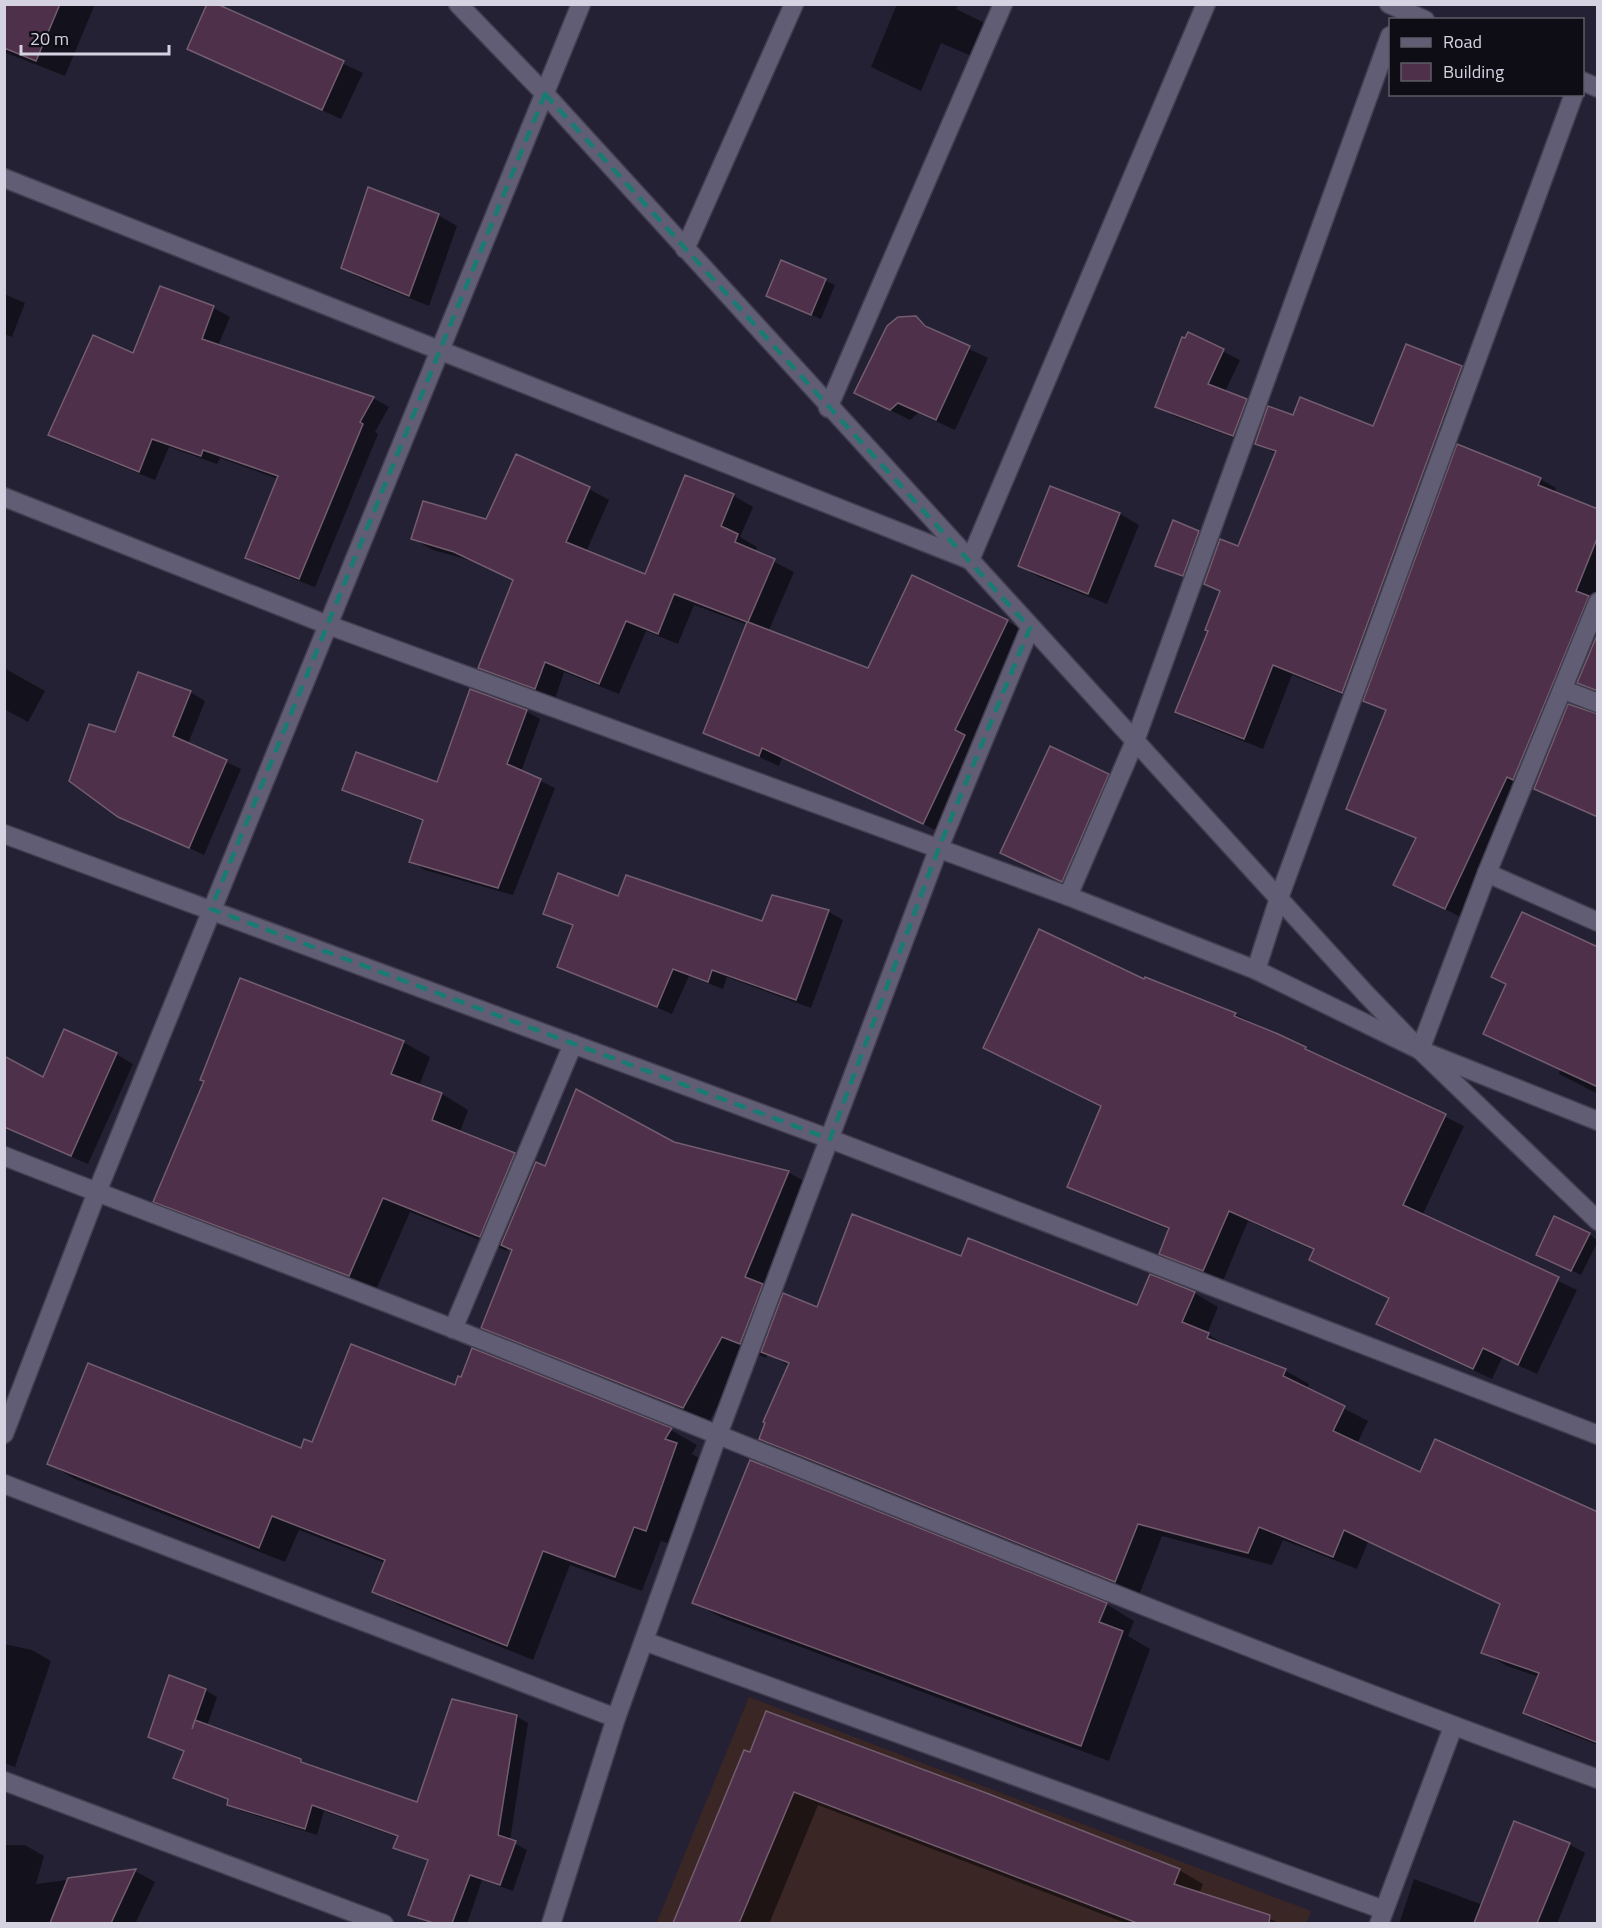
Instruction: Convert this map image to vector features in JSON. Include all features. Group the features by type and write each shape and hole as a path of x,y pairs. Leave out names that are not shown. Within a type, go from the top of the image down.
{"street":[{"path":"458,4 544,94 828,408 1420,1050 1598,1221"},
{"path":"4,1434 97,1192 211,909 581,4"},
{"path":"685,249 794,4"},
{"path":"828,408 1003,4"},
{"path":"970,560 1206,4"},
{"path":"1395,11 1418,18"},
{"path":"1068,896 1135,741 1389,39"},
{"path":"1584,82 1598,88"},
{"path":"1256,970 1279,898 1573,96"},
{"path":"4,178 970,560"},
{"path":"4,497 328,626 1068,896 1256,970 1420,1050 1598,1121"},
{"path":"1420,1050 1487,873 1598,603"},
{"path":"551,1923 616,1718 717,1437 938,850 1030,628"},
{"path":"1564,690 1598,703"},
{"path":"4,834 830,1139 1598,1434"},
{"path":"1487,873 1598,922"},
{"path":"453,1329 573,1044"},
{"path":"4,1156 453,1329 717,1437 1453,1727 1598,1779"},
{"path":"4,1484 616,1718"},
{"path":"644,1641 1381,1916 1453,1727"},
{"path":"4,1781 384,1923"}],"highlighted area":[{"path":"545,94 1030,628 938,850 830,1139 211,909"}],"shaded area":[{"path":"749,1697 1311,1911 1306,1924 656,1924"}],"building":[{"path":"4,4 60,4 36,61 4,48"},
{"path":"207,4 217,4 344,61 322,110 187,49"},
{"path":"368,187 439,214 409,296 341,268"},
{"path":"781,260 826,279 811,315 766,296"},
{"path":"160,286 214,306 202,339 374,397 360,422 363,424 299,579 245,558 278,476 203,450 201,456 152,439 139,472 48,435 93,335 133,353"},
{"path":"916,316 925,326 970,346 936,420 898,403 890,410 854,393 887,326 898,317"},
{"path":"1188,332 1224,349 1208,384 1247,399 1233,436 1155,407 1182,337 1185,338"},
{"path":"1406,344 1462,366 1342,693 1273,665 1244,739 1175,712 1208,631 1205,630 1220,591 1204,584 1220,539 1238,546 1276,451 1255,444 1268,406 1293,415 1300,397 1373,426"},
{"path":"1457,444 1541,478 1538,485 1598,509 1598,536 1576,591 1589,596 1513,780 1507,777 1445,909 1393,885 1416,838 1346,809 1386,710 1363,701"},
{"path":"516,454 590,487 566,542 645,574 685,475 734,494 721,526 738,534 735,542 775,559 748,622 868,668 912,575 1008,620 955,730 965,735 923,824 762,748 759,756 703,733 747,622 674,594 658,634 626,621 599,684 545,662 535,689 478,668 513,580 454,552 411,539 423,501 486,519"},
{"path":"1050,486 1120,513 1088,594 1018,566"},
{"path":"1173,520 1199,531 1183,576 1155,566"},
{"path":"1598,633 1598,691 1577,683"},
{"path":"138,672 191,691 173,736 227,760 189,848 118,817 69,781 89,724 115,732"},
{"path":"470,689 527,710 507,764 541,779 498,888 409,862 423,820 342,790 356,752 437,782"},
{"path":"1568,704 1598,714 1598,817 1534,789"},
{"path":"1050,746 1109,774 1062,882 1000,853"},
{"path":"558,873 618,896 626,875 762,921 772,895 829,910 796,1000 712,970 708,982 673,969 657,1007 557,967 573,925 543,914"},
{"path":"1522,912 1598,947 1598,1087 1483,1034 1506,984 1491,977"},
{"path":"1039,929 1144,979 1145,977 1236,1013 1234,1016 1278,1034 1306,1047 1305,1049 1446,1114 1403,1205 1559,1277 1518,1365 1483,1348 1473,1369 1376,1324 1389,1298 1309,1260 1314,1249 1229,1211 1203,1271 1159,1254 1169,1228 1067,1187 1101,1106 983,1048"},
{"path":"240,978 404,1041 391,1074 442,1093 432,1120 515,1153 480,1237 383,1198 349,1276 153,1202 204,1081 200,1080"},
{"path":"64,1029 117,1053 71,1156 4,1127 4,1056 43,1077"},
{"path":"576,1089 674,1142 789,1171 745,1277 763,1284 740,1344 722,1337 683,1408 481,1328 512,1250 501,1245 536,1162 545,1166"},
{"path":"852,1214 961,1256 968,1238 1137,1305 1150,1274 1195,1292 1182,1322 1209,1333 1207,1338 1286,1369 1283,1376 1345,1406 1333,1431 1420,1472 1435,1439 1598,1512 1598,1743 1523,1713 1539,1673 1481,1653 1500,1604 1344,1530 1333,1557 1259,1527 1248,1553 1138,1524 1115,1582 759,1439 765,1423 763,1422 789,1363 761,1352 783,1293 817,1307"},
{"path":"1554,1216 1590,1233 1571,1271 1536,1255"},
{"path":"351,1344 455,1385 458,1376 461,1377 472,1348 672,1428 665,1439 677,1443 646,1531 634,1527 615,1577 543,1551 507,1646 372,1592 385,1560 272,1516 259,1548 47,1464 88,1363 301,1448 304,1439 312,1442"},
{"path":"750,1460 1107,1603 1099,1622 1123,1631 1081,1746 692,1603"},
{"path":"169,1675 206,1689 195,1720 301,1759 301,1762 417,1802 452,1699 517,1715 498,1835 516,1841 500,1885 470,1875 452,1923 434,1923 408,1915 428,1860 393,1848 398,1836 312,1805 305,1829 227,1805 228,1799 173,1778 184,1751 148,1737"},
{"path":"766,1711 989,1794 1180,1869 1174,1884 1270,1915 1269,1923 1137,1923 794,1792 739,1923 673,1923 744,1750 750,1752"},
{"path":"1514,1821 1570,1843 1537,1923 1474,1923"},
{"path":"136,1869 111,1923 50,1923 68,1878"}]}
